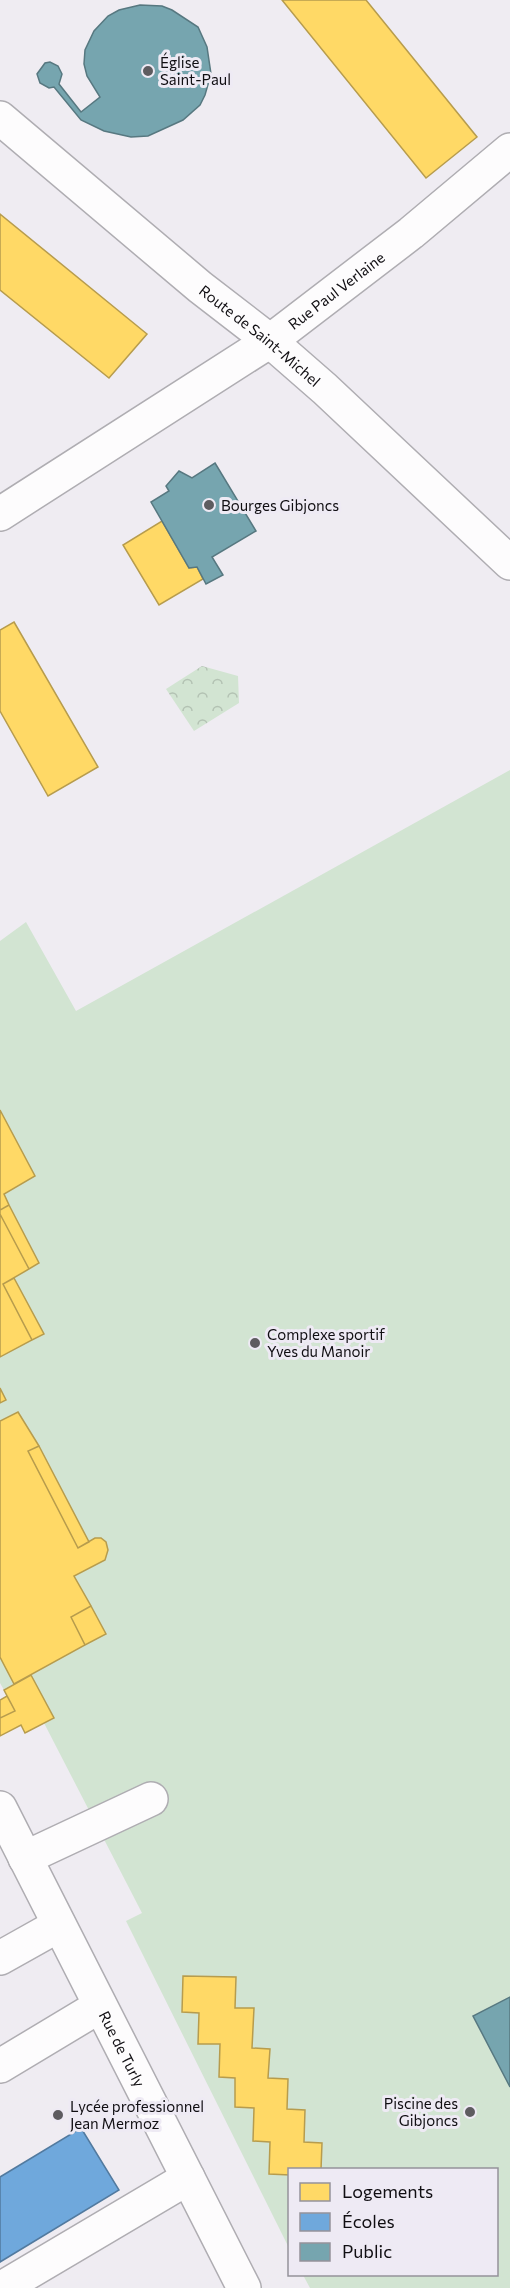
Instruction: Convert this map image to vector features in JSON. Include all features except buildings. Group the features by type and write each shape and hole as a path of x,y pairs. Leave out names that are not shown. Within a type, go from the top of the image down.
{"street":[{"name":"Route de Saint-Michel","path":"0,118 200,287 270,341 325,389 510,563"},
{"name":"Rue Paul Verlaine","path":"0,514 270,341 411,233 510,150"},
{"path":"25,1858 151,1799"},
{"name":"Rue de Turly","path":"0,1808 244,2288"},
{"path":"0,1958 59,1925"},
{"path":"0,2066 100,2006"},
{"path":"2,2288 188,2178"}],"green space":[{"path":"202,666 238,676 239,703 194,731 166,689"},
{"name":"Complexe sportif Yves du Manoir","path":"510,770 510,2288 310,2288 304,2276 498,2276 498,2168 288,2168 288,2246 126,1921 142,1913 44,1723 31,1675 4,1690 0,1683 0,941 26,922 76,1011"}],"place":[{"name":"Église Saint-Paul","path":"148,71"},
{"name":"Bourges Gibjoncs","path":"209,505"},
{"name":"Complexe sportif Yves du Manoir","path":"255,1343"},
{"name":"Piscine des Gibjoncs","path":"470,2112"},
{"name":"Lycée professionnel Jean Mermoz","path":"58,2115"}]}
